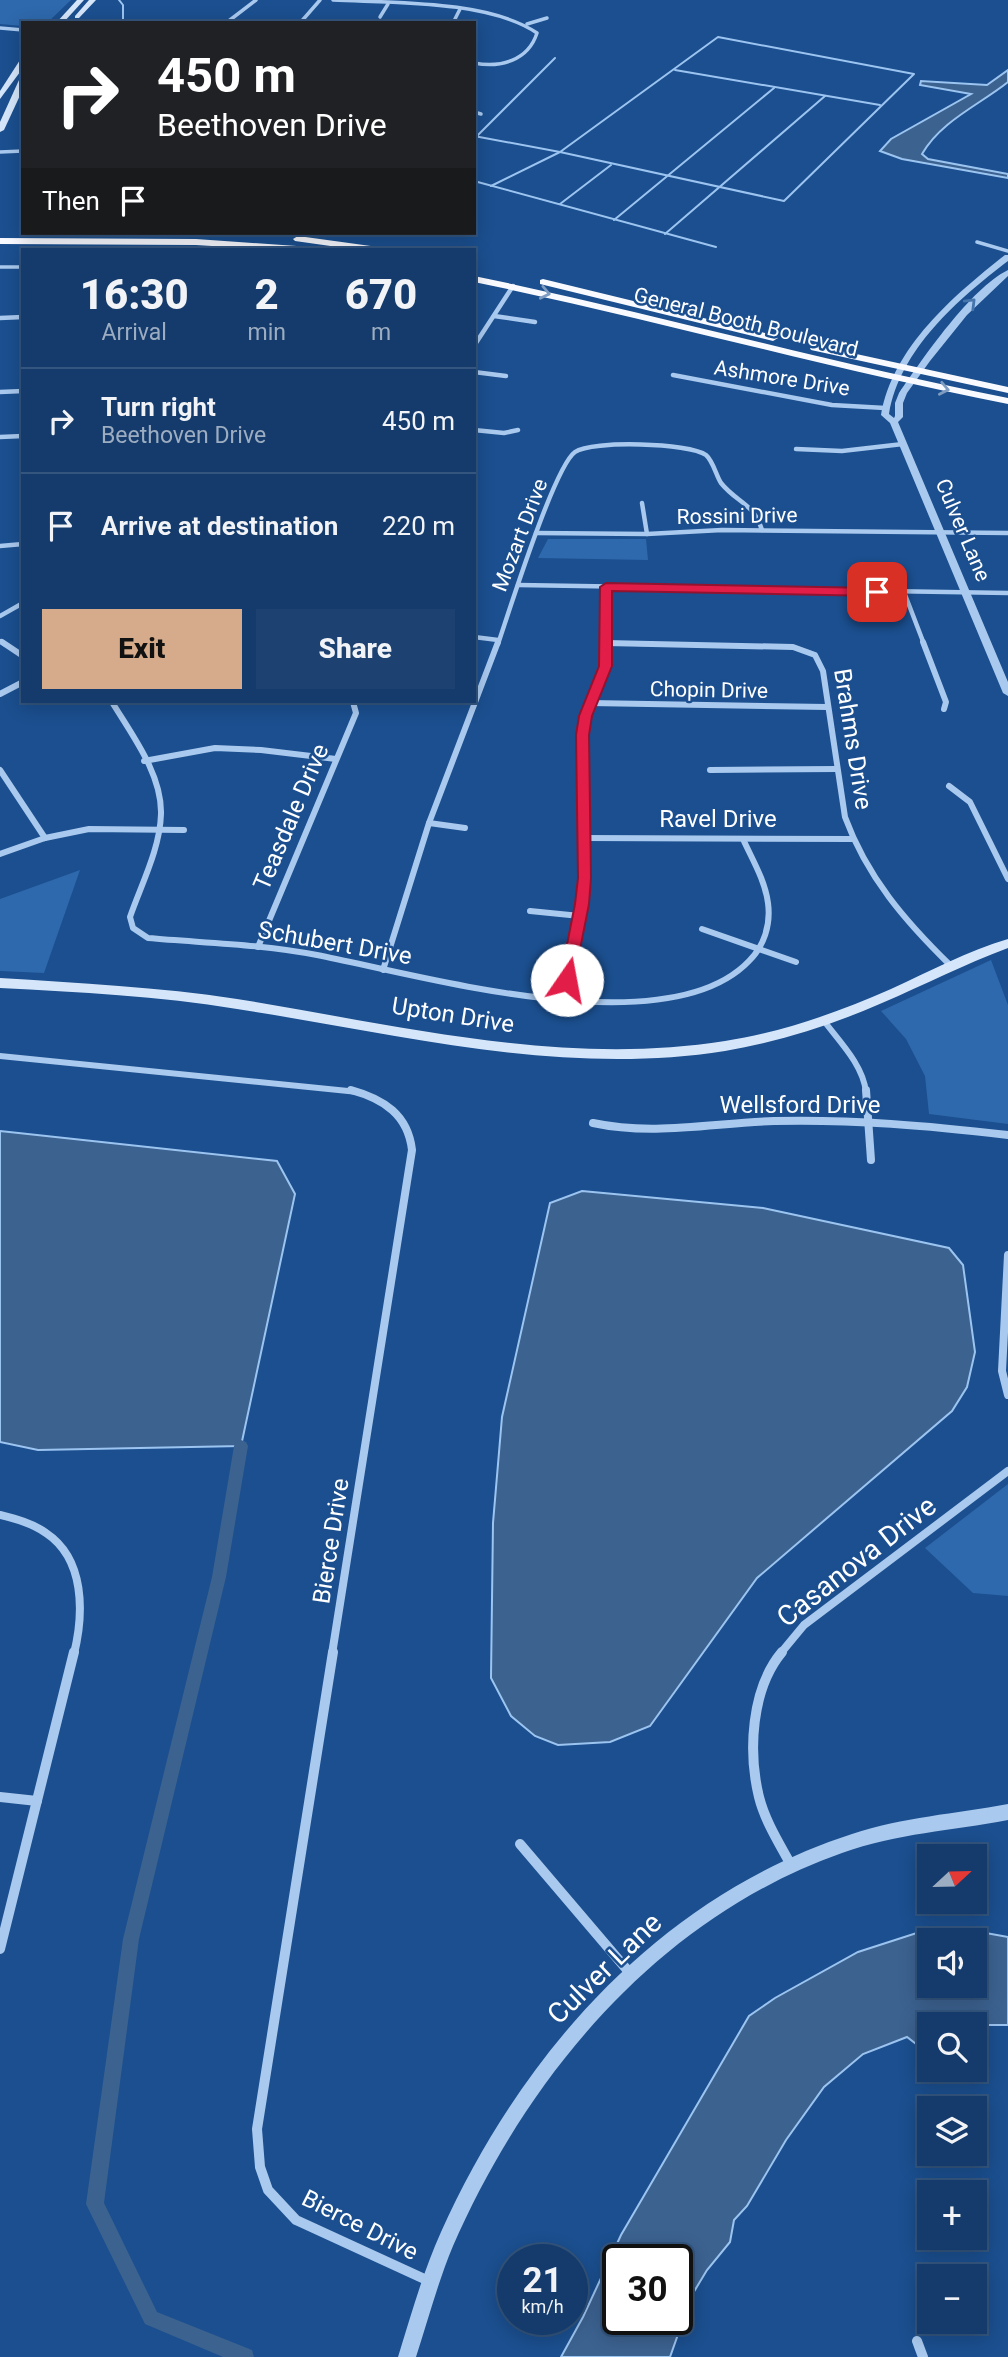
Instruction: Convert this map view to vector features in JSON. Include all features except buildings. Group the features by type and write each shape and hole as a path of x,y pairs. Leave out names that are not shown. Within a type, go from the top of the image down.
{"highway":[{"path":"0,232 21,232"},
{"path":"223,235 310,240 364,248"},
{"path":"0,241 196,242 282,248"},
{"name":"General Booth Boulevard","path":"476,268 585,290 918,372 1008,390"},
{"name":"General Booth Boulevard","path":"476,279 632,313 897,379 1008,401"}],"main road":[{"path":"61,21 81,0"},
{"path":"73,21 93,0"},
{"path":"0,97 21,65"},
{"path":"0,130 21,84"},
{"name":"Upton Drive","path":"0,983 167,995 522,1049 593,1054 656,1054 703,1050 760,1040 824,1021 872,1002 950,964 1008,943"}],"street":[{"path":"229,21 256,0"},
{"path":"302,21 320,0"},
{"path":"333,0 493,13 527,24 536,31 536,38 509,65 476,63"},
{"path":"380,17 388,4"},
{"path":"454,21 460,9"},
{"path":"527,24 547,18"},
{"path":"0,28 21,30"},
{"path":"0,36 9,29"},
{"path":"476,113 481,114"},
{"path":"0,152 21,151"},
{"path":"977,242 1008,251"},
{"path":"885,408 888,393 920,341 950,305 1008,257"},
{"path":"0,267 21,267"},
{"path":"894,422 899,417 901,398 960,315 1008,272"},
{"path":"476,343 513,286"},
{"path":"494,316 535,322"},
{"path":"0,318 21,317"},
{"path":"476,372 506,376"},
{"name":"Ashmore Drive","path":"673,375 832,405 885,408"},
{"path":"0,392 21,391"},
{"name":"Culver Lane","path":"885,408 885,415 894,422 904,444 939,533 1008,692"},
{"path":"476,430 504,433 518,430"},
{"path":"0,437 21,436"},
{"path":"796,449 842,451 904,444"},
{"name":"Mozart Drive","path":"476,698 536,533 565,464 575,452 595,446 685,447 703,453 722,484 757,513 762,530"},
{"path":"642,503 647,534"},
{"name":"Rossini Drive","path":"536,533 647,534 762,530 1008,533"},
{"path":"0,546 21,544"},
{"path":"518,584 1008,593"},
{"path":"563,1001 580,916 584,878 582,735 590,703 603,676 606,587"},
{"path":"904,593 946,702 944,709"},
{"path":"0,616 21,604"},
{"path":"476,637 498,640"},
{"path":"0,641 21,655"},
{"name":"Brahms Drive","path":"606,643 802,649 820,660 845,817 852,839 886,899 950,964"},
{"path":"0,694 21,683"},
{"name":"Schubert Drive","path":"113,703 159,795 161,816 158,829 130,917 133,928 148,938 258,947 316,955 468,989 563,1001 621,1001 693,994 715,986 737,973 759,949 768,927 769,904 743,839"},
{"name":"Teasdale Drive","path":"258,947 356,713 353,703"},
{"name":"Mozart Drive","path":"383,970 429,823 474,703"},
{"name":"Chopin Drive","path":"590,703 827,707"},
{"path":"144,761 215,748 261,750 336,759"},
{"path":"710,770 837,769"},
{"path":"0,770 45,838"},
{"path":"949,786 970,802 1008,879"},
{"path":"429,823 466,828"},
{"path":"0,854 45,838 110,828 184,830"},
{"name":"Ravel Drive","path":"584,838 852,839"},
{"path":"530,911 580,916"},
{"path":"702,929 796,962"},
{"path":"824,1021 860,1071 867,1098 871,1160"},
{"name":"Bierce Drive","path":"0,1056 350,1090 387,1104 410,1131 412,1150 257,2146 260,2167 268,2190 296,2220 431,2282"},
{"name":"Wellsford Drive","path":"593,1124 630,1129 746,1122 868,1123 932,1126 1008,1135"},
{"path":"1008,1255 1002,1371 1008,1395"},
{"name":"Casanova Drive","path":"791,1865 770,1826 759,1797 752,1749 759,1698 775,1660 804,1625 1008,1471"},
{"path":"0,1515 30,1524 55,1540 72,1563 81,1594 76,1645 0,1949"},
{"path":"0,1797 37,1801"},
{"name":"Culver Lane","path":"408,2357 431,2282 472,2185 523,2097 565,2042 629,1972 669,1938 713,1908 791,1865 871,1836 919,1825 1008,1812"},
{"path":"520,1844 629,1972"},
{"path":"917,2342 923,2357"}],"shaded area":[{"path":"0,0 71,0 49,21 21,21 21,26 0,24"},
{"path":"1008,70 1008,82 939,132 922,154 928,159 1008,174 1008,178 902,159 880,151 891,139 971,94 920,85 921,81 987,85"},
{"path":"548,539 646,539 648,560 538,558"},
{"path":"80,870 44,973 0,971 0,899"},
{"path":"991,960 1008,1005 1008,1124 929,1114 925,1076 906,1039 881,1011"},
{"path":"0,1131 277,1161 295,1194 241,1446 38,1450 0,1442"},
{"path":"582,1191 763,1208 949,1248 963,1265 975,1352 967,1387 952,1411 757,1578 650,1726 610,1742 558,1745 535,1736 511,1716 491,1678 493,1523 502,1417 550,1203"},
{"path":"1008,1484 1008,1596 973,1593 925,1548"},
{"path":"917,1933 917,1998 987,1998 987,1933 1008,1937 1008,2025 987,2025 987,2012 917,2012 917,2045 907,2037 863,2054 824,2087 786,2140 747,2206 734,2220 730,2242 707,2270 693,2293 693,2244 617,2244 749,2016 775,1998 858,1952"},
{"path":"602,2276 602,2335 678,2335 670,2357 561,2357 573,2335 588,2335 588,2306"}],"waterway":[{"path":"119,0 123,5 123,21"},
{"path":"560,152 718,37 914,74 784,201 720,187"},
{"path":"477,136 555,58"},
{"path":"675,70 880,105"},
{"path":"668,176 774,88"},
{"path":"720,187 825,96"},
{"path":"476,136 560,152"},
{"path":"491,186 560,152"},
{"path":"560,152 668,176"},
{"path":"560,204 611,165"},
{"path":"615,219 668,176"},
{"path":"668,176 720,187"},
{"path":"476,182 491,186"},
{"path":"491,186 615,219"},
{"path":"666,233 720,187"},
{"path":"615,219 666,233"},
{"path":"666,233 716,247"},
{"path":"241,1446 219,1577 131,1939 95,2204 151,2318 245,2357"}],"route":[{"path":"567,980 582,904 584,878 582,735 585,716 606,666 606,587 877,592"}]}
